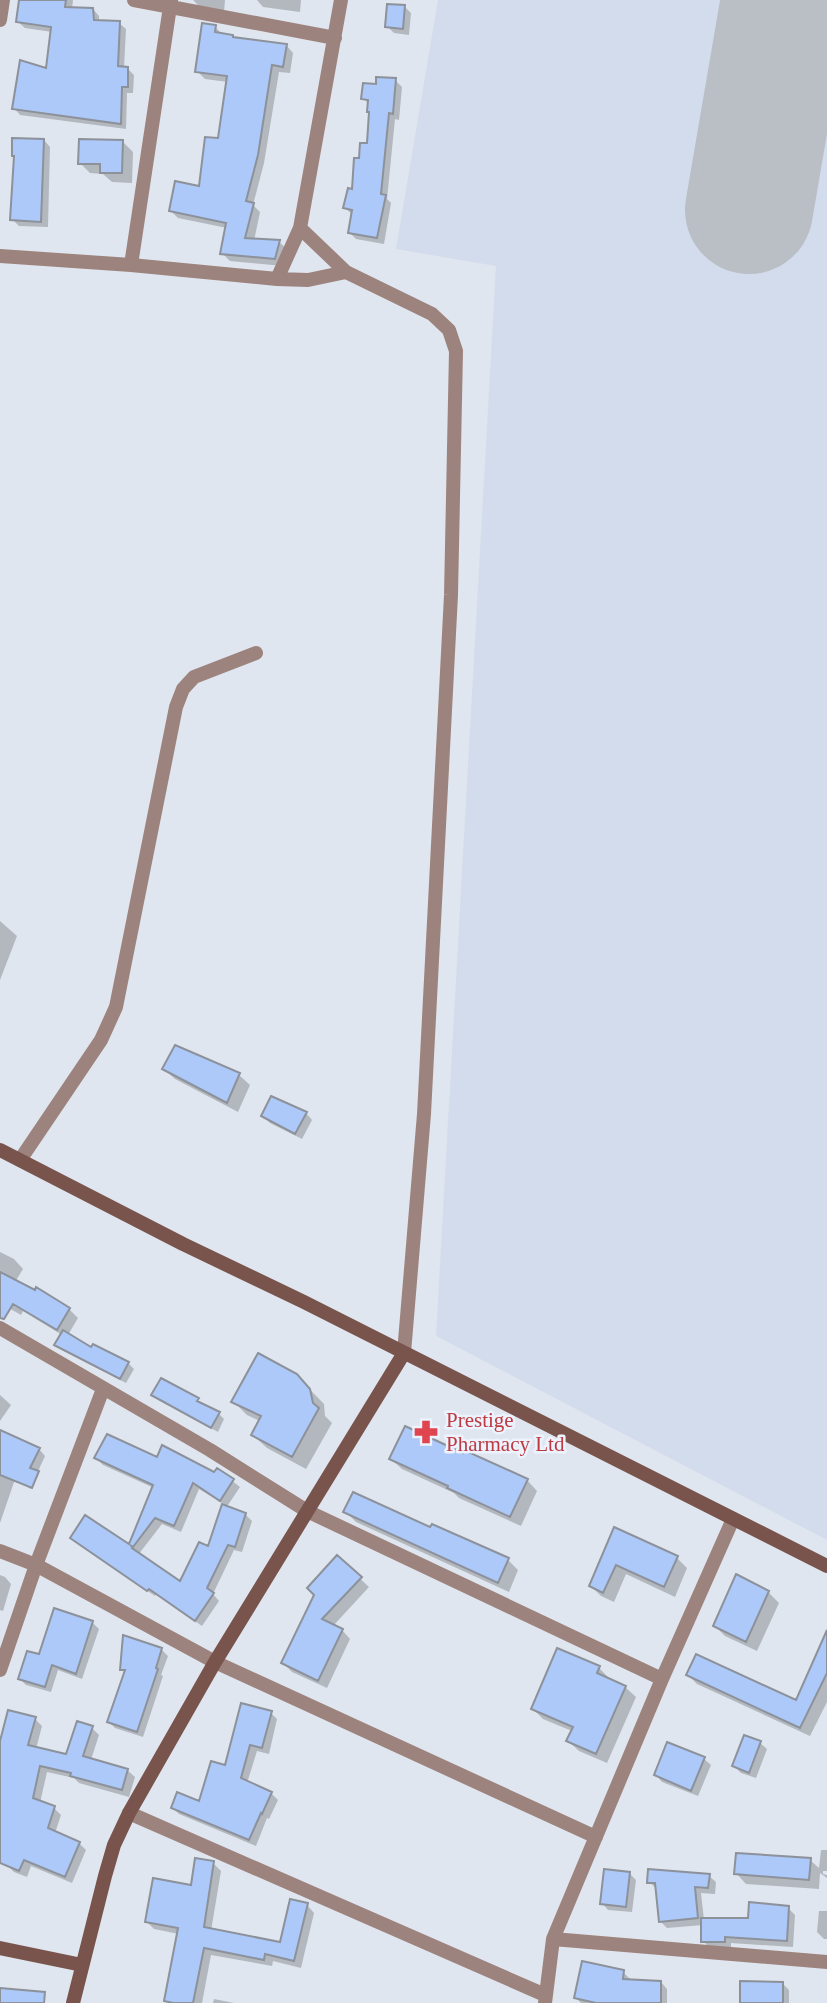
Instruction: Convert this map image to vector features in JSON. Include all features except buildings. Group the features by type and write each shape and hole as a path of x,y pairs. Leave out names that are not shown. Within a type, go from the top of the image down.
{"street":[{"path":"0,20 3,0"},
{"path":"134,0 170,4 335,38"},
{"path":"276,279 300,228 341,0"},
{"path":"131,265 170,4"},
{"path":"73,2003 114,1845 128,1813 215,1662 404,1353 424,1114 451,595 456,351 449,330 432,314 346,272 300,228"},
{"path":"0,256 276,279 308,280 346,272"},
{"path":"20,1160 101,1040 116,1007 176,707 183,689 194,677 256,653"},
{"path":"0,1150 827,1566"},
{"path":"0,1328 210,1450 307,1511 662,1679"},
{"path":"0,1670 36,1565 103,1388"},
{"path":"128,1813 545,1999 553,1939 662,1679 733,1519"},
{"path":"0,1550 36,1565 215,1662 596,1837"},
{"path":"553,1939 827,1962"},
{"path":"0,1948 82,1965"}],"shaded area":[{"path":"438,0 827,0 827,1540 436,1336 496,266 396,249"}],"runway":[{"path":"749,210 785,0"}],"place":[{"name":"Prestige Pharmacy Ltd","path":"426,1432"}]}
